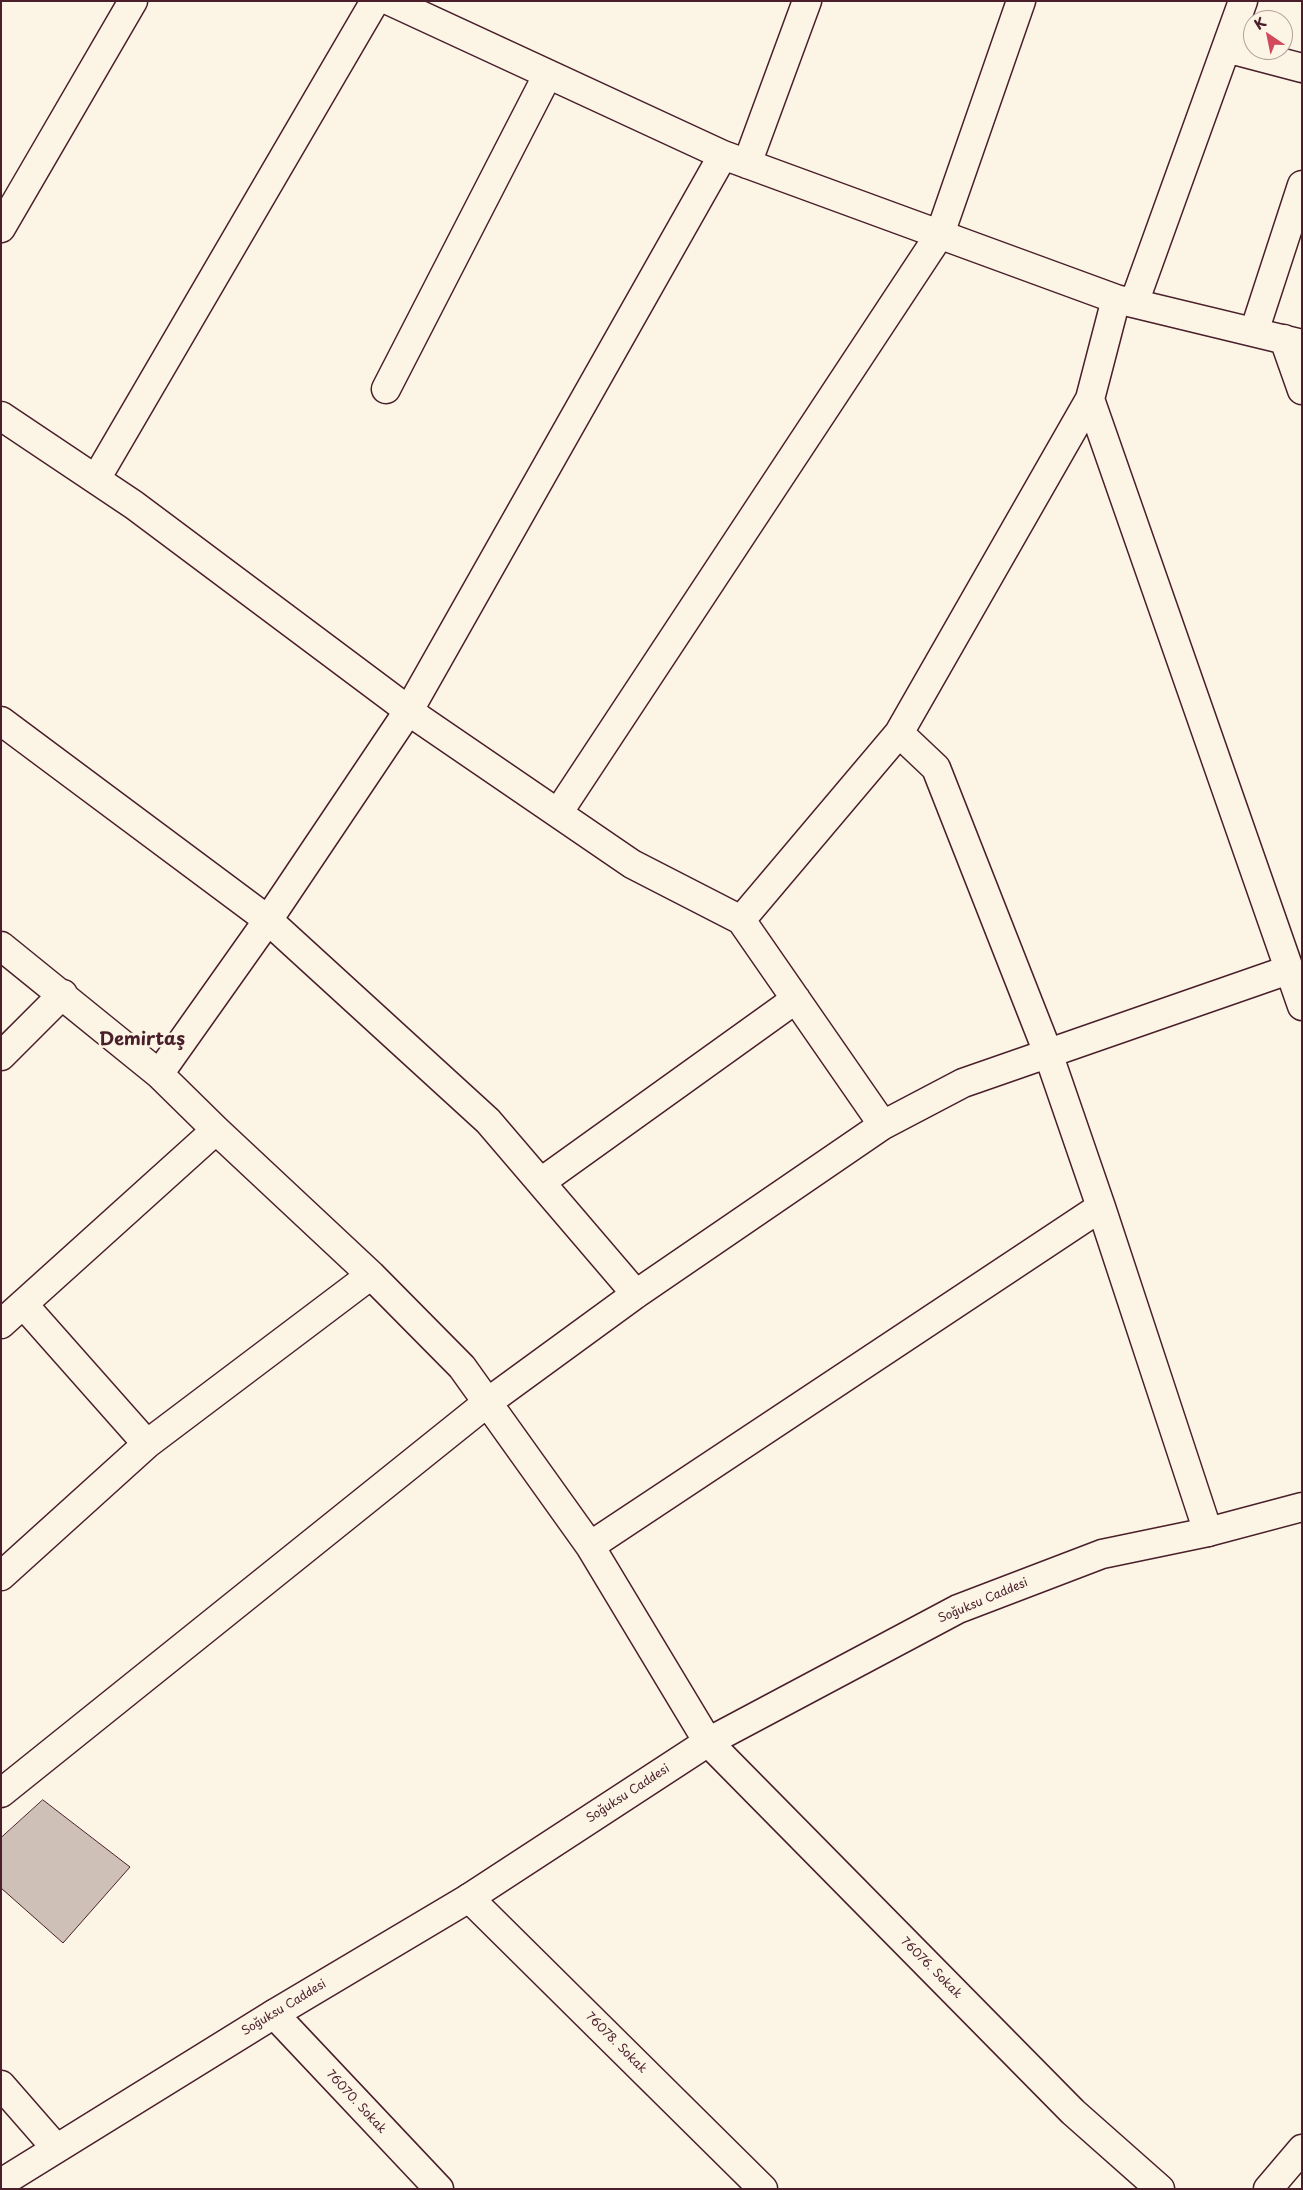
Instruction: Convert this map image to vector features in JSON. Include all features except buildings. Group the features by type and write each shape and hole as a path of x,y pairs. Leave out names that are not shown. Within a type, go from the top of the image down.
{"street":[{"path":"1,228 133,1"},
{"path":"96,479 375,1"},
{"path":"390,1 735,160 1125,301 1293,341 1302,390"},
{"path":"159,1074 268,920 409,710 735,160 807,1"},
{"path":"558,812 940,234 1021,1"},
{"path":"741,920 899,732 1090,399 1125,301 1243,1"},
{"path":"1226,48 1302,68"},
{"path":"386,389 548,74"},
{"path":"1254,332 1302,186"},
{"path":"1090,399 1302,1006"},
{"path":"1,416 150,517 409,710 632,864 741,920 883,1125"},
{"path":"1,721 268,920 488,1121 636,1294"},
{"path":"899,732 936,768 1048,1053 1208,1532"},
{"name":"76076. Sokak","path":"1,946 63,994 159,1074 371,1275 462,1367 590,1546 708,1742 1073,2112 1160,2189"},
{"path":"1,1793 488,1402 636,1294 883,1125 963,1083 1288,970"},
{"path":"1,1056 63,994"},
{"path":"541,1182 796,999"},
{"path":"1,1324 216,1130"},
{"path":"590,1546 1101,1207"},
{"path":"1,1576 147,1444 371,1275"},
{"path":"23,1304 147,1444"},
{"name":"Soğuksu Caddesi","path":"1,2183 274,2014 469,1898 708,1742 958,1609 1102,1554 1208,1532 1302,1507"},
{"name":"76078. Sokak","path":"469,1898 763,2189"},
{"name":"76070. Sokak","path":"274,2014 432,2187"},
{"path":"1,2085 56,2148"},
{"path":"1268,2189 1302,2149"}],"district":[{"name":"Demirtaş","path":"142,1040"}]}
